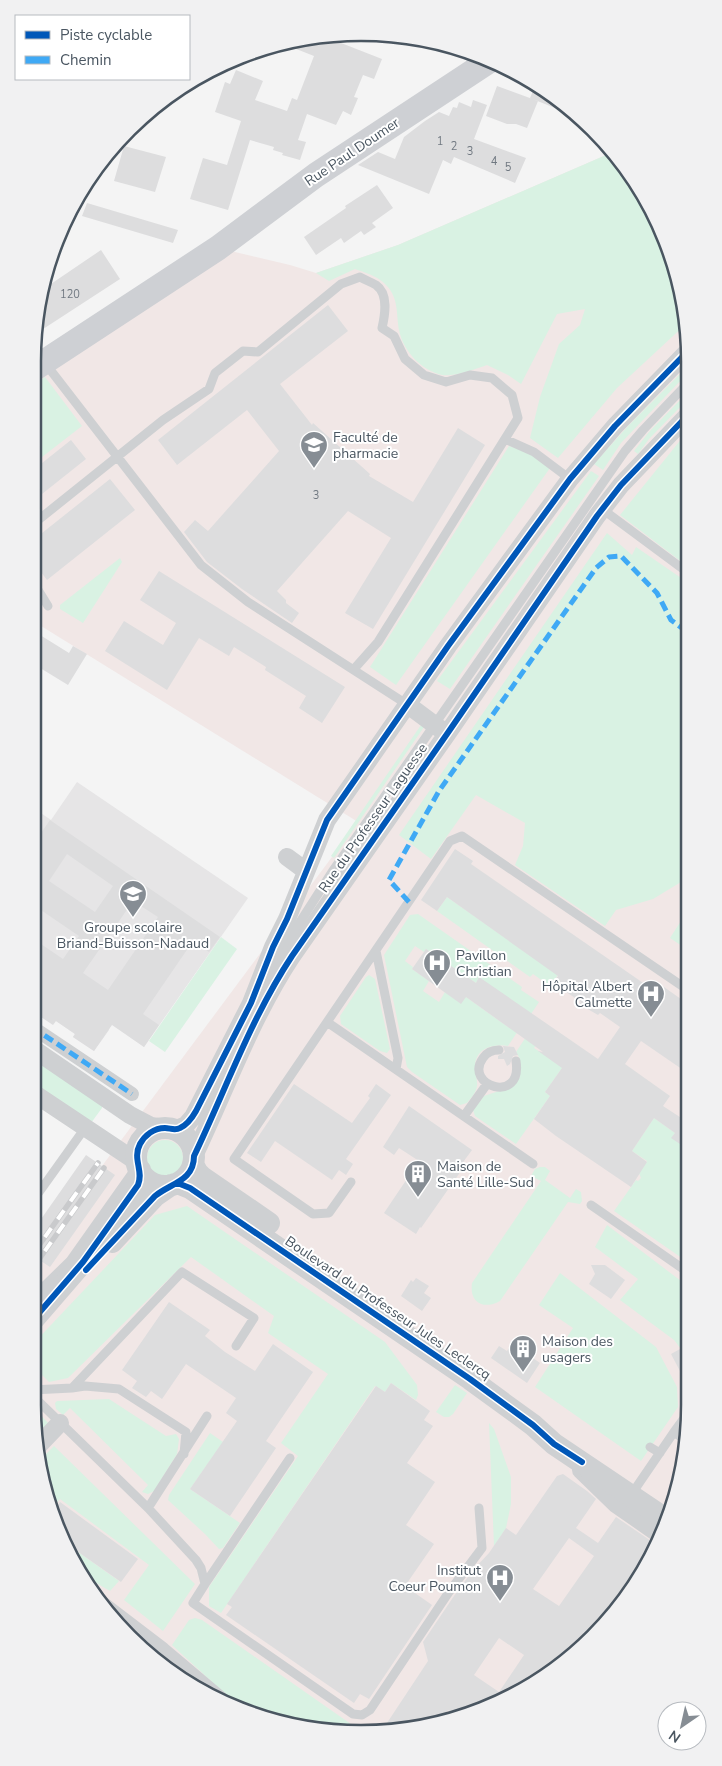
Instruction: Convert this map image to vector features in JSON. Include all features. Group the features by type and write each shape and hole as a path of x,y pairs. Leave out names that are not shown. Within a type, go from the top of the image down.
{"main road":[{"name":"Rue Paul Doumer","path":"41,364 218,248 316,176 482,66"}],"street":[{"name":"Rue du Professeur Laguesse","path":"169,1129 186,1125 192,1117 251,1003 273,947 288,920 327,820 448,646 568,482 615,426 681,358"},
{"name":"Rue du Professeur Laguesse","path":"194,1160 278,976 441,729 601,510 681,422"},
{"path":"408,705 441,729"},
{"path":"286,858 306,871"},
{"path":"41,1033 132,1094"},
{"path":"41,1054 130,1115 152,1126 169,1129 184,1136 189,1141 194,1160 185,1178 161,1191 88,1268 41,1303"},
{"path":"41,1098 138,1166 145,1177 155,1184 173,1185"},
{"path":"41,1302 83,1262 134,1192 140,1179 137,1151 142,1141 153,1131 169,1129"},
{"name":"Boulevard du Professeur Jules Leclercq","path":"194,1160 197,1172 202,1177 526,1402 543,1419 560,1442 582,1462"},
{"name":"Boulevard du Professeur Jules Leclercq","path":"173,1185 184,1185 198,1194 413,1339 507,1406 560,1449 609,1499 654,1531"},
{"path":"43,1440 60,1423"},
{"name":"Boulevard du Professeur Jules Leclercq","path":"560,1449 661,1516"},
{"path":"133,1629 193,1677"}],"lane":[{"path":"41,518 163,420 209,389 214,373 243,351 258,352 341,284 360,277 377,286 384,298 385,311 382,328 394,336 405,359 424,375 446,382 470,375 492,378 512,395 518,418 378,642 354,669"},
{"path":"41,369 62,388 201,565 248,602 408,705"},
{"path":"251,1003 277,957 321,890 441,729 626,451 681,390"},
{"path":"505,439 534,452 568,482"},
{"path":"601,510 681,568"},
{"path":"41,595 48,606"},
{"path":"351,1182 329,1213 314,1214 234,1159 450,840 462,836 681,985"},
{"path":"292,956 321,890"},
{"path":"376,950 398,1058 396,1069"},
{"path":"327,1022 533,1164"},
{"path":"499,1050 489,1052 480,1062 480,1074 487,1084 499,1088 510,1083 516,1073 516,1061"},
{"path":"464,1116 487,1084"},
{"path":"41,1189 85,1128"},
{"path":"591,1205 681,1267"},
{"path":"72,1388 182,1272 254,1318 236,1346"},
{"path":"41,1390 85,1386 119,1389 186,1432 184,1454"},
{"path":"41,1404 148,1508 196,1560 201,1568 205,1584"},
{"path":"148,1508 207,1416"},
{"path":"631,1495 680,1424"},
{"path":"674,1432 679,1435"},
{"path":"650,1446 660,1453"},
{"path":"290,1458 193,1603 353,1714 362,1715 370,1710 449,1592 482,1548 480,1508"}],"shaded area":[{"path":"606,155 627,183 648,220 670,278 678,319 681,361 681,1405 675,1467 664,1508 648,1546 627,1583 615,1600 587,1631 556,1659 539,1671 502,1692 464,1708 423,1719 361,1725 299,1719 258,1708 201,1682 166,1659 135,1631 107,1600 95,1583 74,1546 58,1508 47,1467 41,1405 41,1248 358,822 41,626 41,365 218,248 316,273 398,245"},
{"name":"Groupe scolaire Briand-Buisson-Nadaud","path":"77,782 248,898 144,1047 102,1017 98,1023 109,1030 94,1051 73,1037 75,1034 56,1021 41,1014 41,813 51,820"}],"green space":[{"path":"606,155 638,201 664,258 675,299 679,330 617,388 558,458 530,438 540,397 559,344 580,325 585,309 557,314 521,384 508,375 487,365 459,374 442,375 435,373 416,360 402,341 397,308 392,293 385,284 376,277 355,269 329,281 316,273 398,245"},
{"path":"681,373 681,380 621,443 603,470 594,464 628,426"},
{"path":"45,377 82,426 41,458 41,380"},
{"path":"681,399 681,406 649,439 638,454 634,451 649,432"},
{"path":"681,439 681,561 620,515"},
{"path":"509,446 533,454 550,468 396,685 370,667"},
{"path":"591,471 599,476 450,689 437,681"},
{"path":"607,533 632,555 636,547 681,578 681,882 653,899 616,910 605,926 515,865 523,846 525,823 476,795 431,859 399,835"},
{"path":"120,558 122,562 83,623 60,609 60,605"},
{"path":"421,725 424,727 334,858 331,856"},
{"path":"447,897 558,975 550,986 533,974 530,977 437,911"},
{"path":"418,914 522,987 521,990 539,1002 531,1014 479,978 476,983 426,949 424,952 415,946 405,961 413,967 412,969 429,981 423,991 439,1002 445,992 466,997 508,1027 518,1031 508,1046 486,1048 478,1055 475,1066 476,1091 467,1103 460,1105 407,1067 384,955 410,915"},
{"path":"681,921 681,945 670,938"},
{"path":"221,937 237,949 165,1052 149,1041"},
{"path":"369,975 375,979 390,1049 387,1053 380,1051 341,1024 340,1016"},
{"path":"526,1037 537,1044 534,1048 565,1064 545,1092 550,1096 516,1144 475,1116 473,1110 484,1096 514,1086 520,1077 520,1059 516,1052"},
{"path":"41,1061 102,1102 102,1108 91,1123 41,1092"},
{"path":"654,1118 675,1133 672,1137 681,1144 681,1257 614,1211 636,1180 638,1181 641,1178 639,1173 647,1161 632,1151"},
{"path":"165,1140 178,1145 183,1158 178,1171 165,1176 152,1171 147,1158 152,1145"},
{"path":"545,1167 550,1171 545,1180 570,1198 576,1189 581,1192 582,1201 580,1204 568,1202 500,1301 494,1304 483,1305 475,1300 473,1296 472,1283 541,1181 531,1176 535,1169"},
{"path":"187,1206 385,1342 417,1385 418,1395 416,1400 391,1383 385,1392 375,1386 221,1613 209,1606 209,1587 298,1456 281,1443 328,1374 268,1333 274,1316 191,1257 68,1378 49,1382 41,1374 41,1335 155,1215"},
{"path":"607,1225 681,1281 681,1349 674,1340 620,1300 638,1279 595,1247"},
{"path":"560,1273 656,1347 677,1387 678,1407 641,1461 535,1387 573,1328 539,1305"},
{"path":"455,1385 467,1393 453,1414 449,1417 444,1417 436,1412"},
{"path":"109,1399 166,1436 176,1434 179,1439 177,1454 154,1491 148,1494 142,1492 148,1485 70,1408 63,1415 56,1409 55,1403 57,1401"},
{"path":"42,1416 50,1425 43,1433"},
{"path":"489,1423 494,1429 511,1477 511,1504 506,1528 494,1546"},
{"path":"210,1433 223,1442 190,1489 240,1523 223,1548 219,1549 168,1500 169,1495"},
{"path":"54,1446 195,1584 163,1631 124,1600 149,1565 60,1499 57,1503 45,1455"},
{"path":"77,1551 119,1581 110,1591 94,1582"},
{"path":"195,1618 202,1620 352,1725 319,1722 278,1714 225,1694 172,1645 189,1620"}],"building":[{"path":"339,42 382,59 374,79 363,75 354,97 358,98 351,115 343,111 336,125 307,114 298,140 306,142 300,160 282,155 283,153 273,150 274,147 250,140 228,210 190,199 203,158 227,165 241,121 215,112 225,82 230,84 236,70 263,81 255,100 287,111 292,98 297,100 314,56 294,48"},
{"path":"497,86 538,101 527,128 516,124 507,124 486,116"},
{"path":"533,91 556,107 555,108 530,98"},
{"path":"473,100 487,105 474,139 526,158 515,183 454,157 451,164 443,160 429,194 358,165 378,152 395,159 404,137 425,121 439,112 449,116 453,107 457,108 459,102 471,107"},
{"path":"125,146 166,157 155,192 114,181"},
{"path":"377,185 393,208 372,223 376,227 364,235 361,231 344,243 341,238 316,255 304,237"},
{"path":"87,203 178,230 173,243 82,216"},
{"path":"101,250 120,279 43,329 51,284"},
{"name":"Faculté de pharmacie","path":"328,305 348,331 280,384 312,425 313,423 370,474 369,476 413,502 458,428 485,445 373,629 345,613 391,538 348,511 277,591 286,600 286,603 299,613 292,623 242,589 207,562 184,532 195,520 208,531 279,451 247,410 177,465 158,440"},
{"path":"71,440 86,459 42,494 41,464"},
{"path":"110,479 135,510 47,580 41,572 41,534"},
{"path":"159,571 345,687 322,723 299,708 306,696 265,670 266,667 234,647 229,656 199,638 167,690 105,651 124,621 163,645 176,623 140,600"},
{"path":"41,636 69,653 73,646 87,654 68,685 41,668"},
{"path":"50,820 220,937 209,952 193,941 143,1014 159,1025 144,1047 112,1025 94,1051 73,1037 75,1034 56,1021 53,1025 41,1017 41,944 63,959 79,936 41,910 41,833","holes":["67,854 113,886 95,912 49,881","133,901 158,917 108,990 83,973"]},
{"name":"Hôpital Albert Calmette","path":"455,849 473,861 471,864 649,987 654,980 681,999 681,1068 641,1041 625,1064 670,1096 663,1106 681,1118 681,1145 671,1138 675,1133 654,1118 632,1151 647,1162 631,1187 534,1119 550,1096 545,1092 562,1068 538,1051 543,1052 466,997 461,1004 412,969 426,949 476,983 479,977 598,1059 620,1027 600,1013 598,1015 579,1004 581,1002 553,983 558,976 447,897 437,911 421,900"},
{"path":"503,1046 514,1047 518,1055 513,1056 510,1064 507,1066 504,1059 498,1059 498,1056 505,1052"},
{"path":"294,1084 352,1123 370,1098 368,1096 376,1084 391,1095 346,1159 353,1164 346,1175 339,1170 332,1180 275,1141 261,1162 247,1153"},
{"path":"409,1106 472,1150 458,1169 461,1171 416,1234 384,1213 419,1161 399,1148 394,1155 383,1147"},
{"path":"86,1155 115,1175 50,1267 41,1261 41,1219"},
{"path":"591,1265 605,1265 625,1280 611,1299 589,1284 595,1274"},
{"path":"416,1278 429,1286 424,1293 431,1298 422,1311 401,1296 411,1280 413,1282"},
{"path":"169,1302 210,1330 205,1336 225,1352 255,1371 273,1344 313,1372 266,1441 276,1448 230,1516 190,1489 237,1421 226,1413 236,1398 186,1364 162,1399 151,1391 146,1397 132,1388 137,1381 122,1370"},
{"name":"Maison des usagers","path":"512,1343 540,1363 527,1383 491,1358 499,1346 507,1351"},
{"path":"681,1348 681,1373 671,1354"},
{"path":"391,1383 430,1411 424,1420 433,1426 407,1463 435,1482 406,1525 434,1544 405,1586 432,1605 369,1699 360,1694 354,1703 226,1615 232,1607 227,1604 376,1386 385,1392"},
{"name":"Institut Coeur Poumon","path":"563,1474 596,1499 576,1528 598,1543 616,1517 650,1540 638,1565 615,1600 587,1631 556,1659 539,1671 502,1692 464,1708 451,1712 448,1710 446,1713 423,1719 387,1724 428,1661 423,1642 454,1596 473,1570 489,1553 506,1528 516,1535 557,1476","holes":["569,1538 594,1556 559,1606 533,1589","499,1638 524,1655 499,1692 474,1675"]},
{"path":"60,1502 138,1559 121,1582 77,1551 57,1506"}],"railway":[{"path":"41,1242 98,1163"},
{"path":"41,1256 104,1168"}],"marked path":[{"path":"409,902 389,880 439,791 596,568 609,557 621,556 657,593 671,620 681,628"},
{"path":"41,1033 132,1094"}],"cycle path":[{"path":"41,1311 83,1262 138,1185 140,1175 137,1155 142,1141 147,1135 157,1129 183,1127 196,1111 251,1003 327,820 448,646 570,479 615,426 681,358"},
{"path":"86,1270 155,1196 186,1176 190,1171 194,1156 251,1029 292,956 597,516 621,485 681,422"},
{"path":"175,1184 190,1188 470,1379 533,1425 554,1444 582,1462"}],"place":[{"name":"Faculté de pharmacie","path":"314,469"},
{"name":"Groupe scolaire Briand-Buisson-Nadaud","path":"133,918"},
{"name":"Pavillon Christian","path":"437,987"},
{"name":"Hôpital Albert Calmette","path":"651,1018"},
{"name":"Maison de Santé Lille-Sud","path":"418,1198"},
{"name":"Maison des usagers","path":"523,1373"},
{"name":"Institut Coeur Poumon","path":"500,1602"}]}
